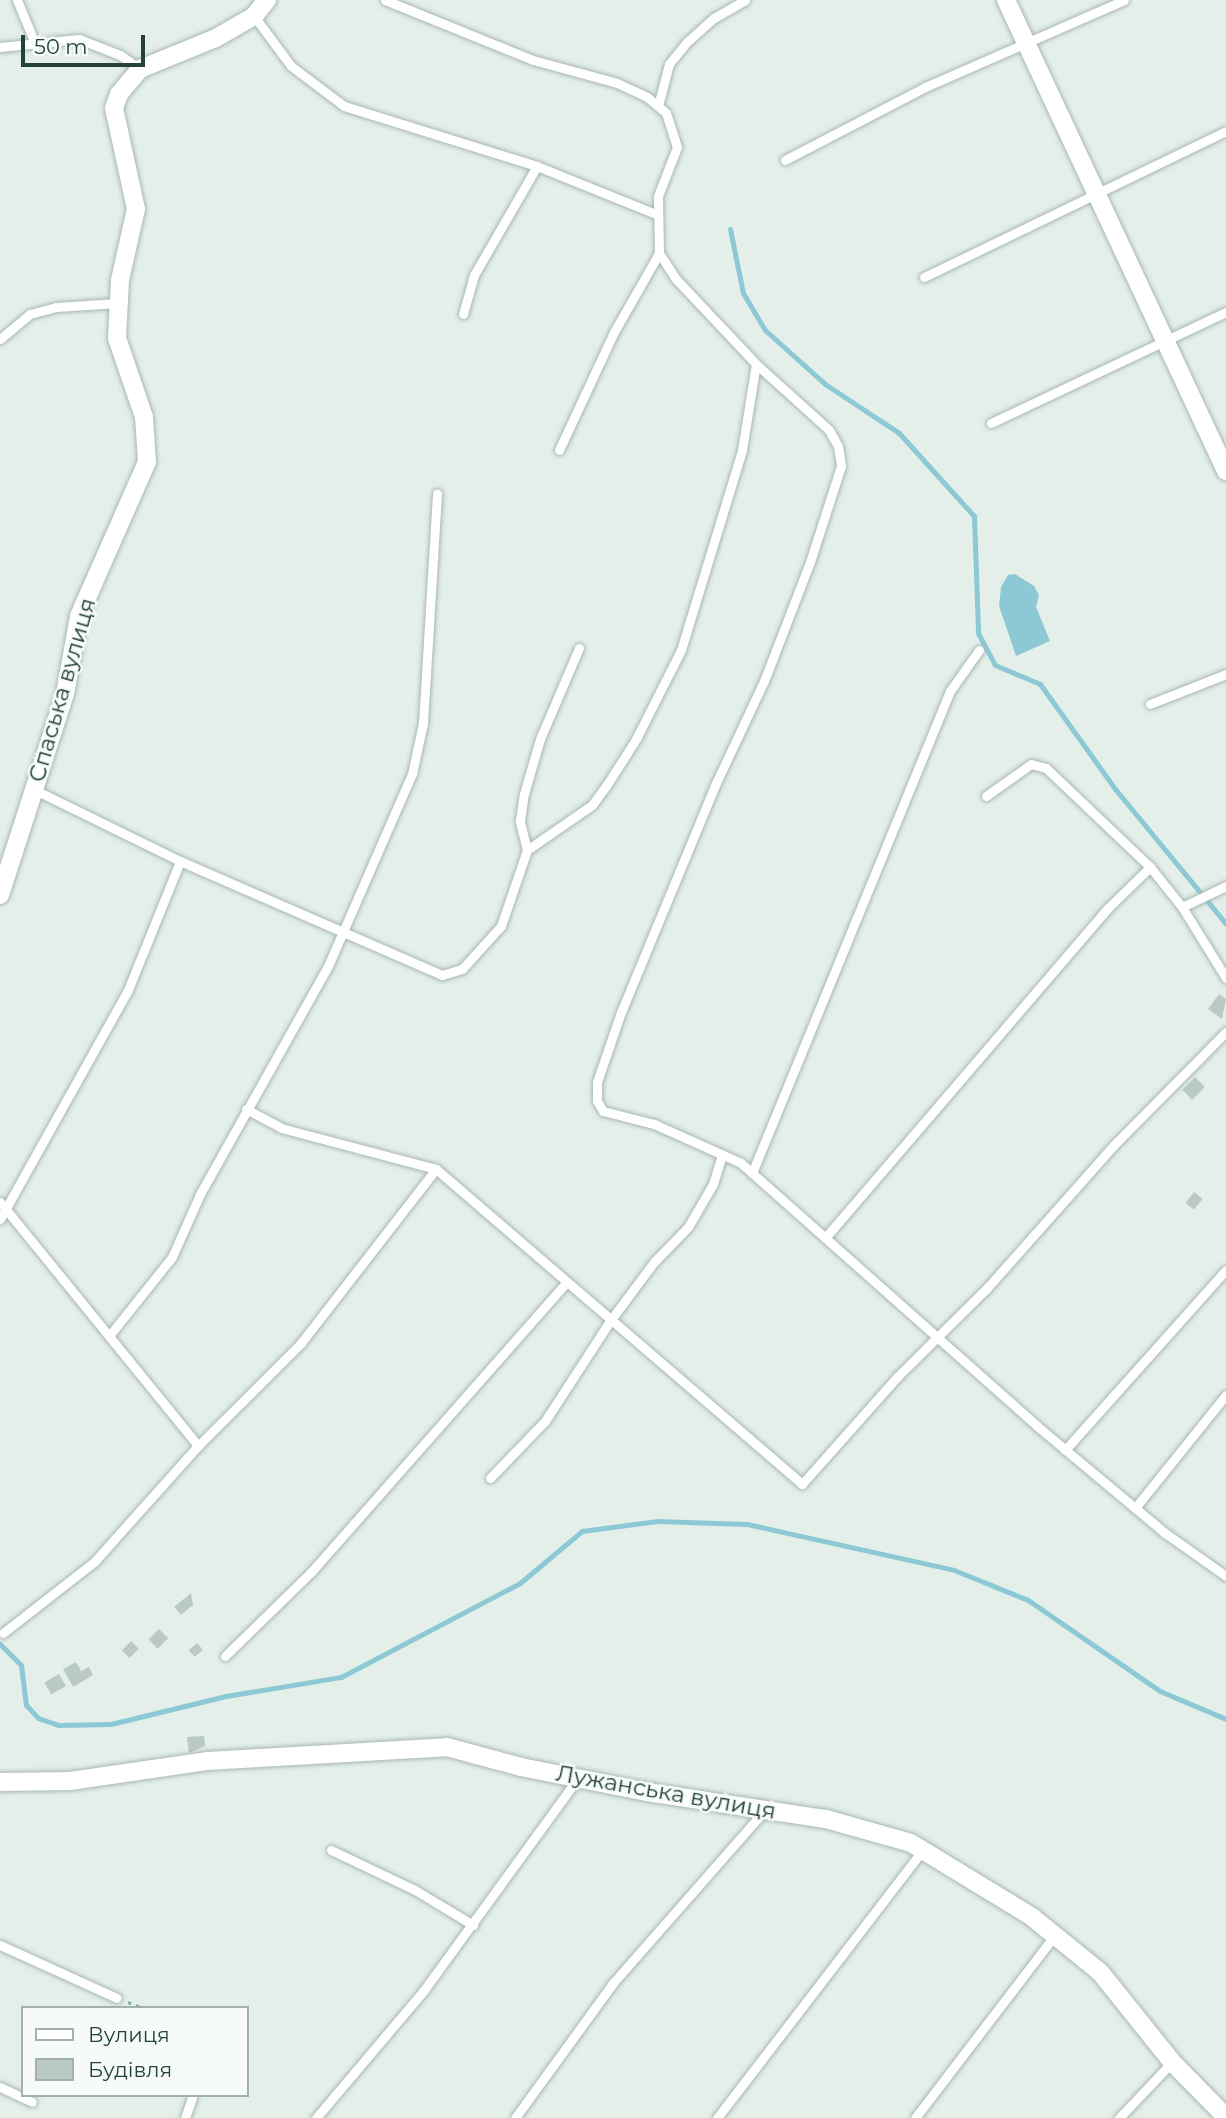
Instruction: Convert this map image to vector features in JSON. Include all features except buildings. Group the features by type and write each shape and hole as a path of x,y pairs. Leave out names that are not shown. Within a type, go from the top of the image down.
{"street":[{"path":"139,69 254,16 267,0"},
{"path":"1006,0 1094,196 1165,338 1226,471"},
{"name":"Спаська вулиця","path":"0,895 65,694 79,616 147,462 144,417 117,338 118,303 136,209 114,108 139,69"},
{"name":"Лужанська вулиця","path":"0,1782 70,1781 218,1760 447,1747 578,1778 826,1819 911,1843 1055,1935 1100,1972 1172,2062 1226,2118"}],"lane":[{"path":"17,0 34,41"},
{"path":"385,0 533,60 617,83 657,106 674,127 677,147 666,170 656,214 659,253 676,279 756,364 829,430 841,466 764,681 716,783 597,1082 597,1101 603,1111 654,1124 722,1154 752,1172 1065,1450 1135,1508 1226,1576"},
{"path":"657,106 669,64 687,42 714,18 745,0"},
{"path":"785,160 925,86 1124,0"},
{"path":"254,16 291,66 344,106 537,166 656,214"},
{"path":"0,47 34,41 79,39 120,55 139,69"},
{"path":"924,277 1226,131"},
{"path":"463,314 474,275 537,166"},
{"path":"559,450 614,332 659,253"},
{"path":"0,339 30,314 56,307 118,303"},
{"path":"992,423 1165,338 1226,312"},
{"path":"527,850 592,804 636,739 681,650 742,450 756,364"},
{"path":"110,1336 172,1257 200,1194 344,932 412,774 420,736 437,493"},
{"path":"35,790 180,861 442,975 462,969 501,926 527,850 520,821 524,794 540,739 579,648"},
{"path":"752,1172 950,691 979,650"},
{"path":"1150,704 1226,674"},
{"path":"986,796 1031,764 1046,768 1150,867 1182,907 1226,978"},
{"path":"0,1219 3,1206 128,990 180,861"},
{"path":"825,1238 1099,918 1150,867"},
{"path":"1182,907 1196,898 1222,888"},
{"path":"246,1109 281,1128 436,1169 565,1284 802,1483 1113,1146 1226,1031"},
{"path":"490,1478 545,1421 610,1321 654,1262 688,1227 713,1184 722,1154"},
{"path":"2,1633 95,1561 198,1446 301,1342 436,1169"},
{"path":"3,1206 198,1446"},
{"path":"1065,1450 1226,1270"},
{"path":"226,1656 312,1571 565,1284"},
{"path":"1135,1508 1226,1395"},
{"path":"316,2118 473,1925 578,1778"},
{"path":"515,2118 613,1983 766,1810"},
{"path":"331,1850 415,1890 473,1925"},
{"path":"717,2118 922,1851"},
{"path":"915,2118 1055,1935"},
{"path":"0,1945 117,1998"},
{"path":"1119,2118 1172,2062"},
{"path":"0,2087 21,2097"},
{"path":"21,2097 32,2102"},
{"path":"185,2118 191,2097"}],"path":[{"path":"117,1998 139,2006"}],"water":[{"path":"1015,574 1034,586 1039,595 1036,607 1050,641 1016,656 999,606 1001,587 1008,575"}],"waterway":[{"path":"730,229 743,293 765,330 825,384 899,433 974,516 978,633 995,665 1040,684 1116,790 1226,924"},
{"path":"0,1644 21,1665 26,1705 38,1718 58,1725 111,1724 226,1696 341,1677 520,1583 582,1531 657,1521 747,1524 954,1570 1028,1600 1160,1691 1226,1719"}]}
